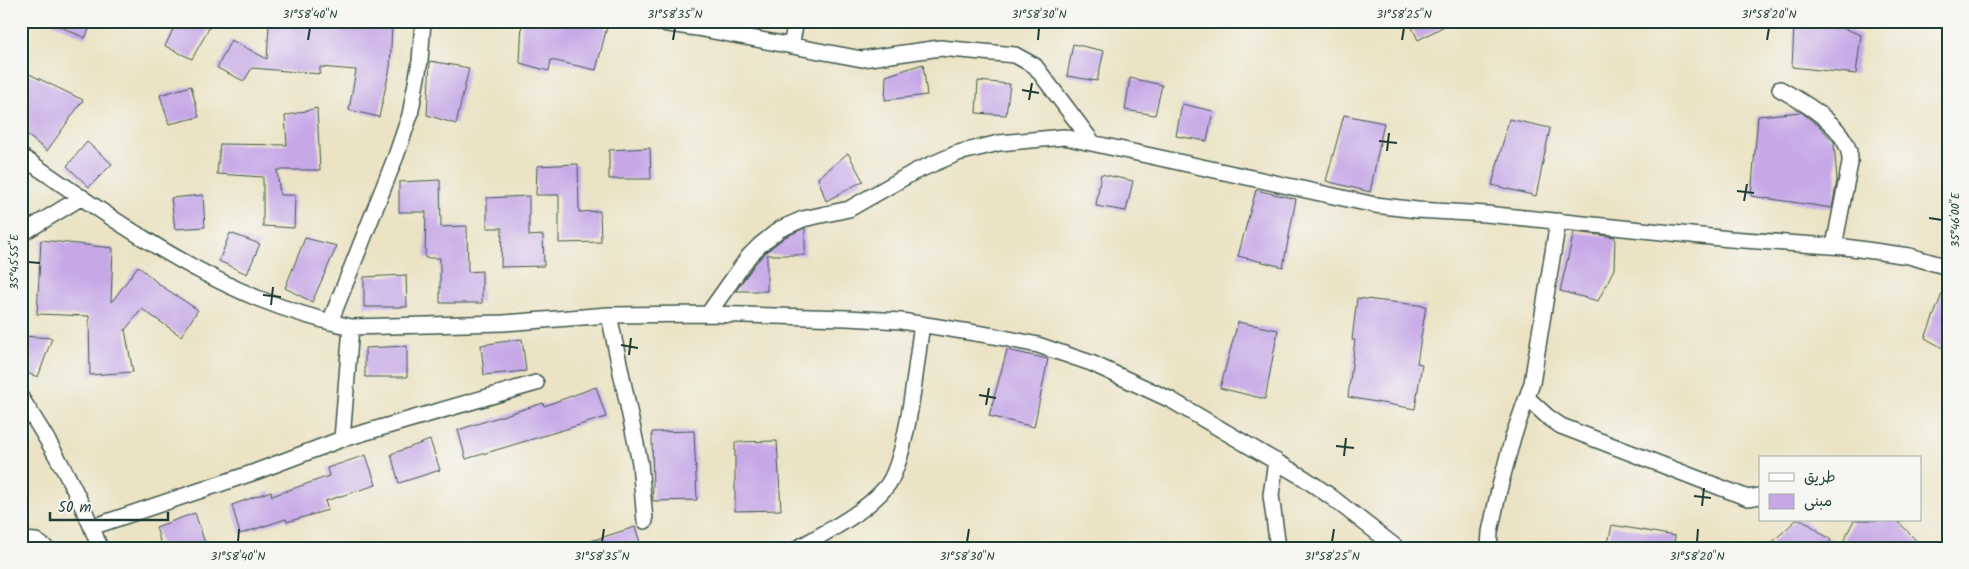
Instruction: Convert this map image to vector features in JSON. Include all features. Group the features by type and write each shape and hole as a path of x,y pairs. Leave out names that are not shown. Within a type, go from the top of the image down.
{"street":[{"path":"330,322 391,170 410,115 420,61 423,21"},
{"path":"648,21 697,28 862,59 940,48 1015,54 1035,66 1093,143"},
{"path":"791,46 796,21"},
{"path":"1780,89 1821,115 1848,145 1850,163 1834,246"},
{"path":"708,314 749,256 767,239 795,221 819,214 849,209 914,172 958,153 999,144 1064,137 1375,205 1834,246 1908,256 1948,267"},
{"path":"21,156 82,197 199,270 256,297 330,322 351,327 504,323 609,315 708,314 847,318 922,324 994,336 1038,346 1091,362 1171,400 1276,461 1330,496 1397,548"},
{"path":"21,234 82,197"},
{"path":"1490,548 1490,532 1498,490 1513,437 1527,398 1536,362 1558,221"},
{"path":"609,315 640,463 645,521"},
{"path":"798,548 840,524 875,499 887,485 904,443 922,324"},
{"path":"342,439 351,327"},
{"path":"92,527 255,472 342,439 536,383"},
{"path":"21,398 55,455 92,527 100,548"},
{"path":"1527,398 1561,426 1748,498 1759,496"},
{"path":"1276,461 1271,496 1278,548"},
{"path":"21,540 36,541 46,548"}],"building":[{"path":"48,21 93,21 85,38"},
{"path":"177,21 213,21 192,59 165,46"},
{"path":"522,21 575,21 607,27 596,70 551,60 549,71 520,63"},
{"path":"1409,21 1454,21 1418,40"},
{"path":"1828,22 1861,35 1856,74 1792,67 1794,26"},
{"path":"392,24 390,68 379,117 349,110 356,70 320,67 320,74 252,68 244,81 217,68 231,40 267,59 269,25"},
{"path":"1073,44 1104,51 1097,81 1067,76"},
{"path":"430,61 469,68 456,124 427,115"},
{"path":"923,64 927,95 885,100 886,76"},
{"path":"21,70 83,100 47,151 21,130"},
{"path":"1130,78 1162,85 1155,115 1125,110"},
{"path":"978,81 1010,84 1006,115 976,113"},
{"path":"191,86 199,117 169,124 160,95"},
{"path":"1182,104 1213,111 1207,141 1176,136"},
{"path":"317,108 320,170 277,170 280,195 295,195 294,228 263,226 263,177 217,174 220,144 287,145 285,116"},
{"path":"1801,112 1819,126 1834,142 1837,180 1832,208 1751,196 1758,116"},
{"path":"1344,115 1384,123 1370,192 1326,181"},
{"path":"1509,119 1550,128 1536,196 1492,185"},
{"path":"87,142 112,164 89,187 67,166"},
{"path":"650,148 651,179 609,179 609,150"},
{"path":"848,153 863,181 826,201 818,178"},
{"path":"578,164 579,212 600,211 601,242 559,243 559,195 536,195 537,166"},
{"path":"1101,174 1133,181 1126,211 1096,206"},
{"path":"440,180 441,227 467,226 468,272 482,271 482,303 440,303 440,258 425,258 426,212 399,212 399,182"},
{"path":"1256,190 1296,199 1283,267 1238,256"},
{"path":"203,195 205,227 175,229 171,198"},
{"path":"529,196 529,236 543,235 544,266 501,267 502,228 487,228 487,198"},
{"path":"805,228 805,255 767,255 767,291 736,291 766,252 785,237"},
{"path":"1574,232 1615,237 1614,269 1598,301 1560,291"},
{"path":"230,233 260,244 247,274 219,261"},
{"path":"305,238 337,246 312,302 285,288"},
{"path":"41,240 113,248 111,303 138,266 160,285 198,310 181,336 142,309 125,330 133,372 90,375 89,316 37,314"},
{"path":"406,275 407,307 364,307 364,277"},
{"path":"1948,281 1948,351 1925,338"},
{"path":"1357,298 1426,306 1417,363 1422,364 1415,409 1348,397 1355,340 1352,340"},
{"path":"1238,322 1278,330 1265,399 1220,388"},
{"path":"21,336 52,338 38,377 21,371"},
{"path":"522,339 526,371 484,375 481,345"},
{"path":"407,346 407,377 365,377 365,348"},
{"path":"1007,350 1048,359 1034,427 989,416"},
{"path":"596,387 606,417 466,459 458,430 543,403 544,406"},
{"path":"694,431 697,500 653,501 652,432"},
{"path":"430,440 440,470 399,483 391,454"},
{"path":"777,441 781,510 735,511 735,442"},
{"path":"366,455 376,485 325,501 328,510 287,522 286,519 240,534 232,505 271,491 272,496 329,476 327,468"},
{"path":"195,513 205,543 190,548 162,548 156,527"},
{"path":"1794,522 1806,522 1831,540 1826,548 1766,548"},
{"path":"1853,522 1899,522 1923,548 1853,548 1843,542"},
{"path":"1612,525 1675,536 1674,548 1607,548"},
{"path":"635,527 642,548 578,548 578,545"}]}
